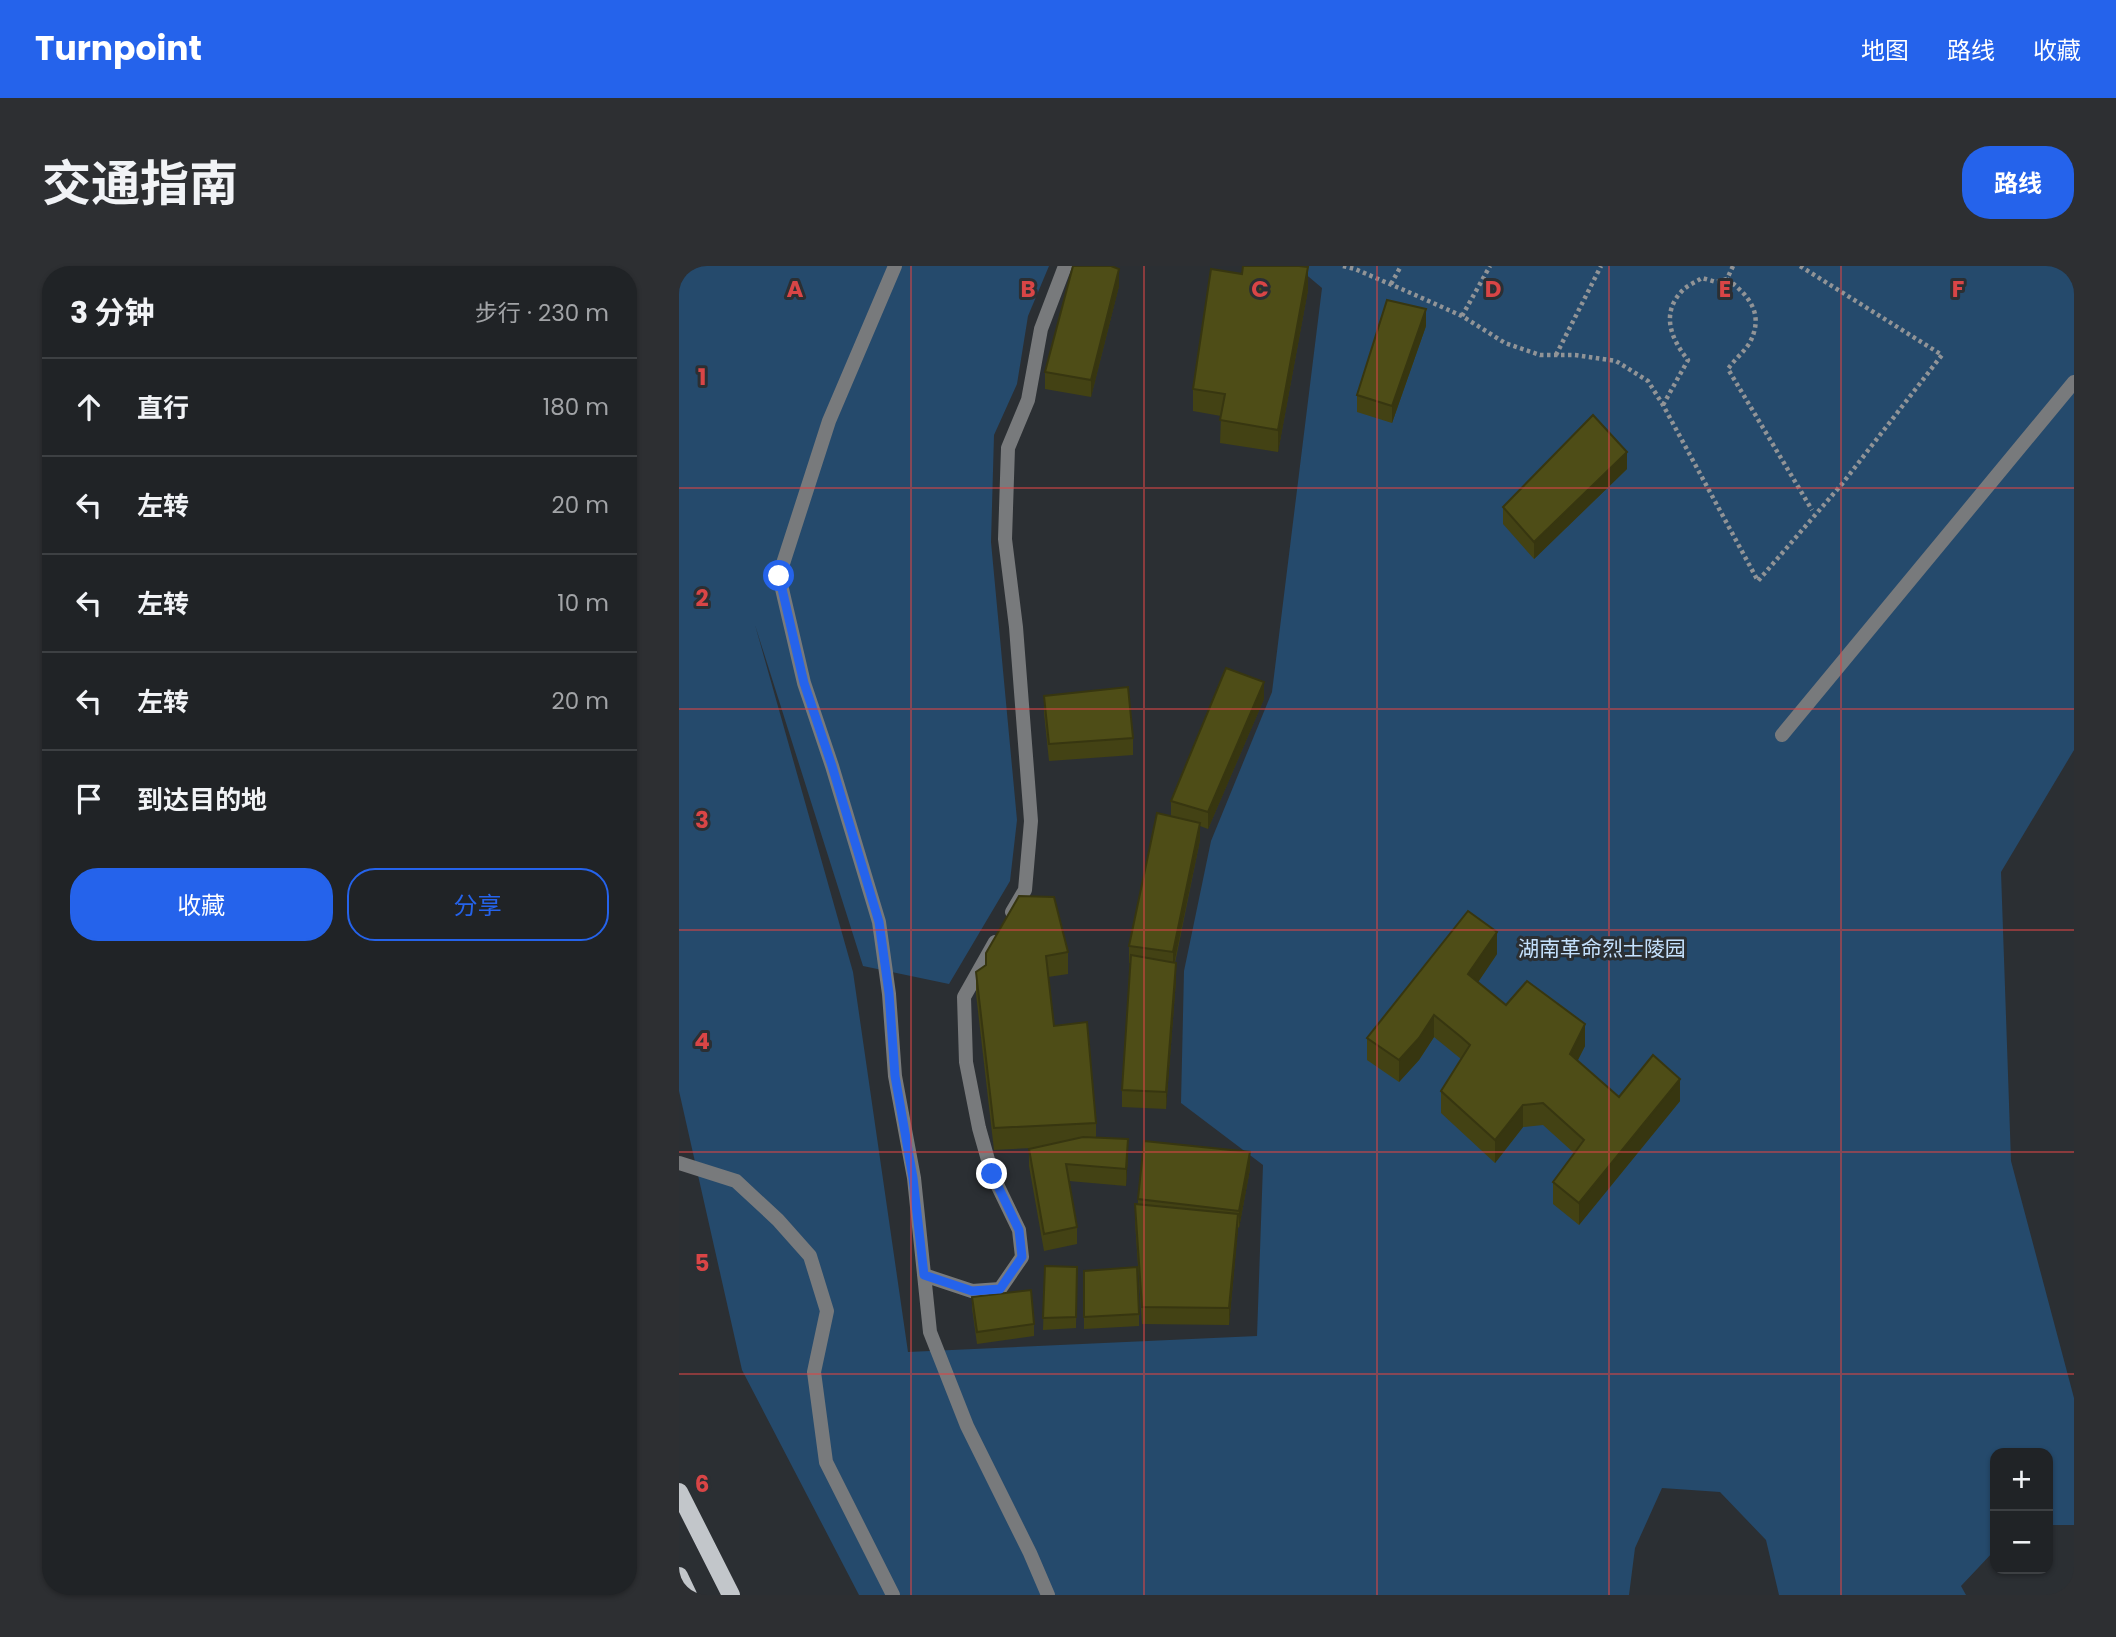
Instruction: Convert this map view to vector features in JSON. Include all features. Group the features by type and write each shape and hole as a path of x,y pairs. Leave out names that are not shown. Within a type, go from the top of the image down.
{"main road":[{"path":"679,1492 731,1595"},
{"path":"679,1576 688,1595"}],"street":[{"path":"895,266 829,421 779,576 804,683 879,922 889,993 895,1076 913,1178 930,1332 967,1426 1048,1595"},
{"path":"924,1275 972,1291 1000,1289 1022,1257 1019,1230 992,1174 979,1128 966,1062 964,997 1025,890 1031,821 1016,627 1005,539 1008,448 1028,400 1041,329 1065,266"},
{"path":"1782,735 2074,382"},
{"path":"679,1163 736,1181 778,1220 810,1256 827,1311 814,1371 826,1462 893,1595"}],"path":[{"path":"1343,266 1462,316 1504,343 1540,355 1575,355 1616,361 1648,382 1758,581 1842,484 1942,355 1800,266"},
{"path":"1391,284 1401,266"},
{"path":"1462,316 1490,266"},
{"path":"1556,355 1601,266"},
{"path":"1663,405 1688,360 1676,344 1669,323 1673,304 1684,289 1702,278 1716,282 1727,279 1733,266"},
{"path":"1727,279 1753,303 1756,326 1748,345 1728,369 1812,510"}],"green space":[{"name":"湖南革命烈士陵园","path":"679,266 1049,266 1028,316 1017,384 994,435 991,542 1017,820 1010,881 949,984 863,966 755,625 853,972 908,1352 1257,1336 1263,1165 1181,1103 1184,971 1211,841 1272,692 1322,288 1296,266 2074,266 2074,750 2001,872 2011,1161 2074,1398 2074,1525 2053,1525 2053,1448 1990,1448 1990,1555 1961,1586 1966,1595 1779,1595 1766,1540 1720,1492 1662,1488 1635,1548 1629,1595 859,1595 742,1370 679,1091"}],"building":[{"path":"1073,266 1111,266 1119,269 1091,380 1045,372"},
{"path":"1243,266 1308,267 1278,430 1220,420 1225,394 1193,389 1211,269 1242,274"},
{"path":"1387,300 1426,309 1392,406 1357,395"},
{"path":"1593,415 1627,452 1534,542 1503,507"},
{"path":"1226,668 1264,682 1208,812 1171,801"},
{"path":"1128,687 1133,738 1049,744 1044,696"},
{"path":"1157,813 1200,823 1173,952 1129,946"},
{"path":"1019,896 1054,897 1068,952 1046,956 1054,1026 1087,1022 1096,1123 994,1128 976,972 986,965 986,953"},
{"path":"1468,911 1497,932 1468,974 1506,1005 1527,981 1585,1024 1570,1054 1619,1097 1653,1055 1680,1079 1579,1203 1553,1182 1584,1140 1543,1103 1523,1105 1495,1140 1441,1091 1470,1045 1434,1015 1419,1038 1399,1060 1367,1038"},
{"path":"1131,955 1176,963 1166,1092 1122,1090"},
{"path":"1083,1137 1128,1139 1126,1169 1066,1164 1077,1227 1044,1234 1029,1149"},
{"path":"1144,1141 1250,1152 1239,1211 1138,1199"},
{"path":"1135,1204 1238,1214 1229,1308 1142,1307"},
{"path":"1045,1266 1077,1267 1076,1317 1043,1318"},
{"path":"1137,1267 1139,1314 1084,1317 1084,1271"},
{"path":"1031,1290 1034,1324 977,1332 972,1297"}],"route":[{"path":"779,576 804,683 879,922 889,993 895,1076 913,1178 924,1275 972,1291 1000,1289 1022,1257 1019,1230 992,1174"}]}
